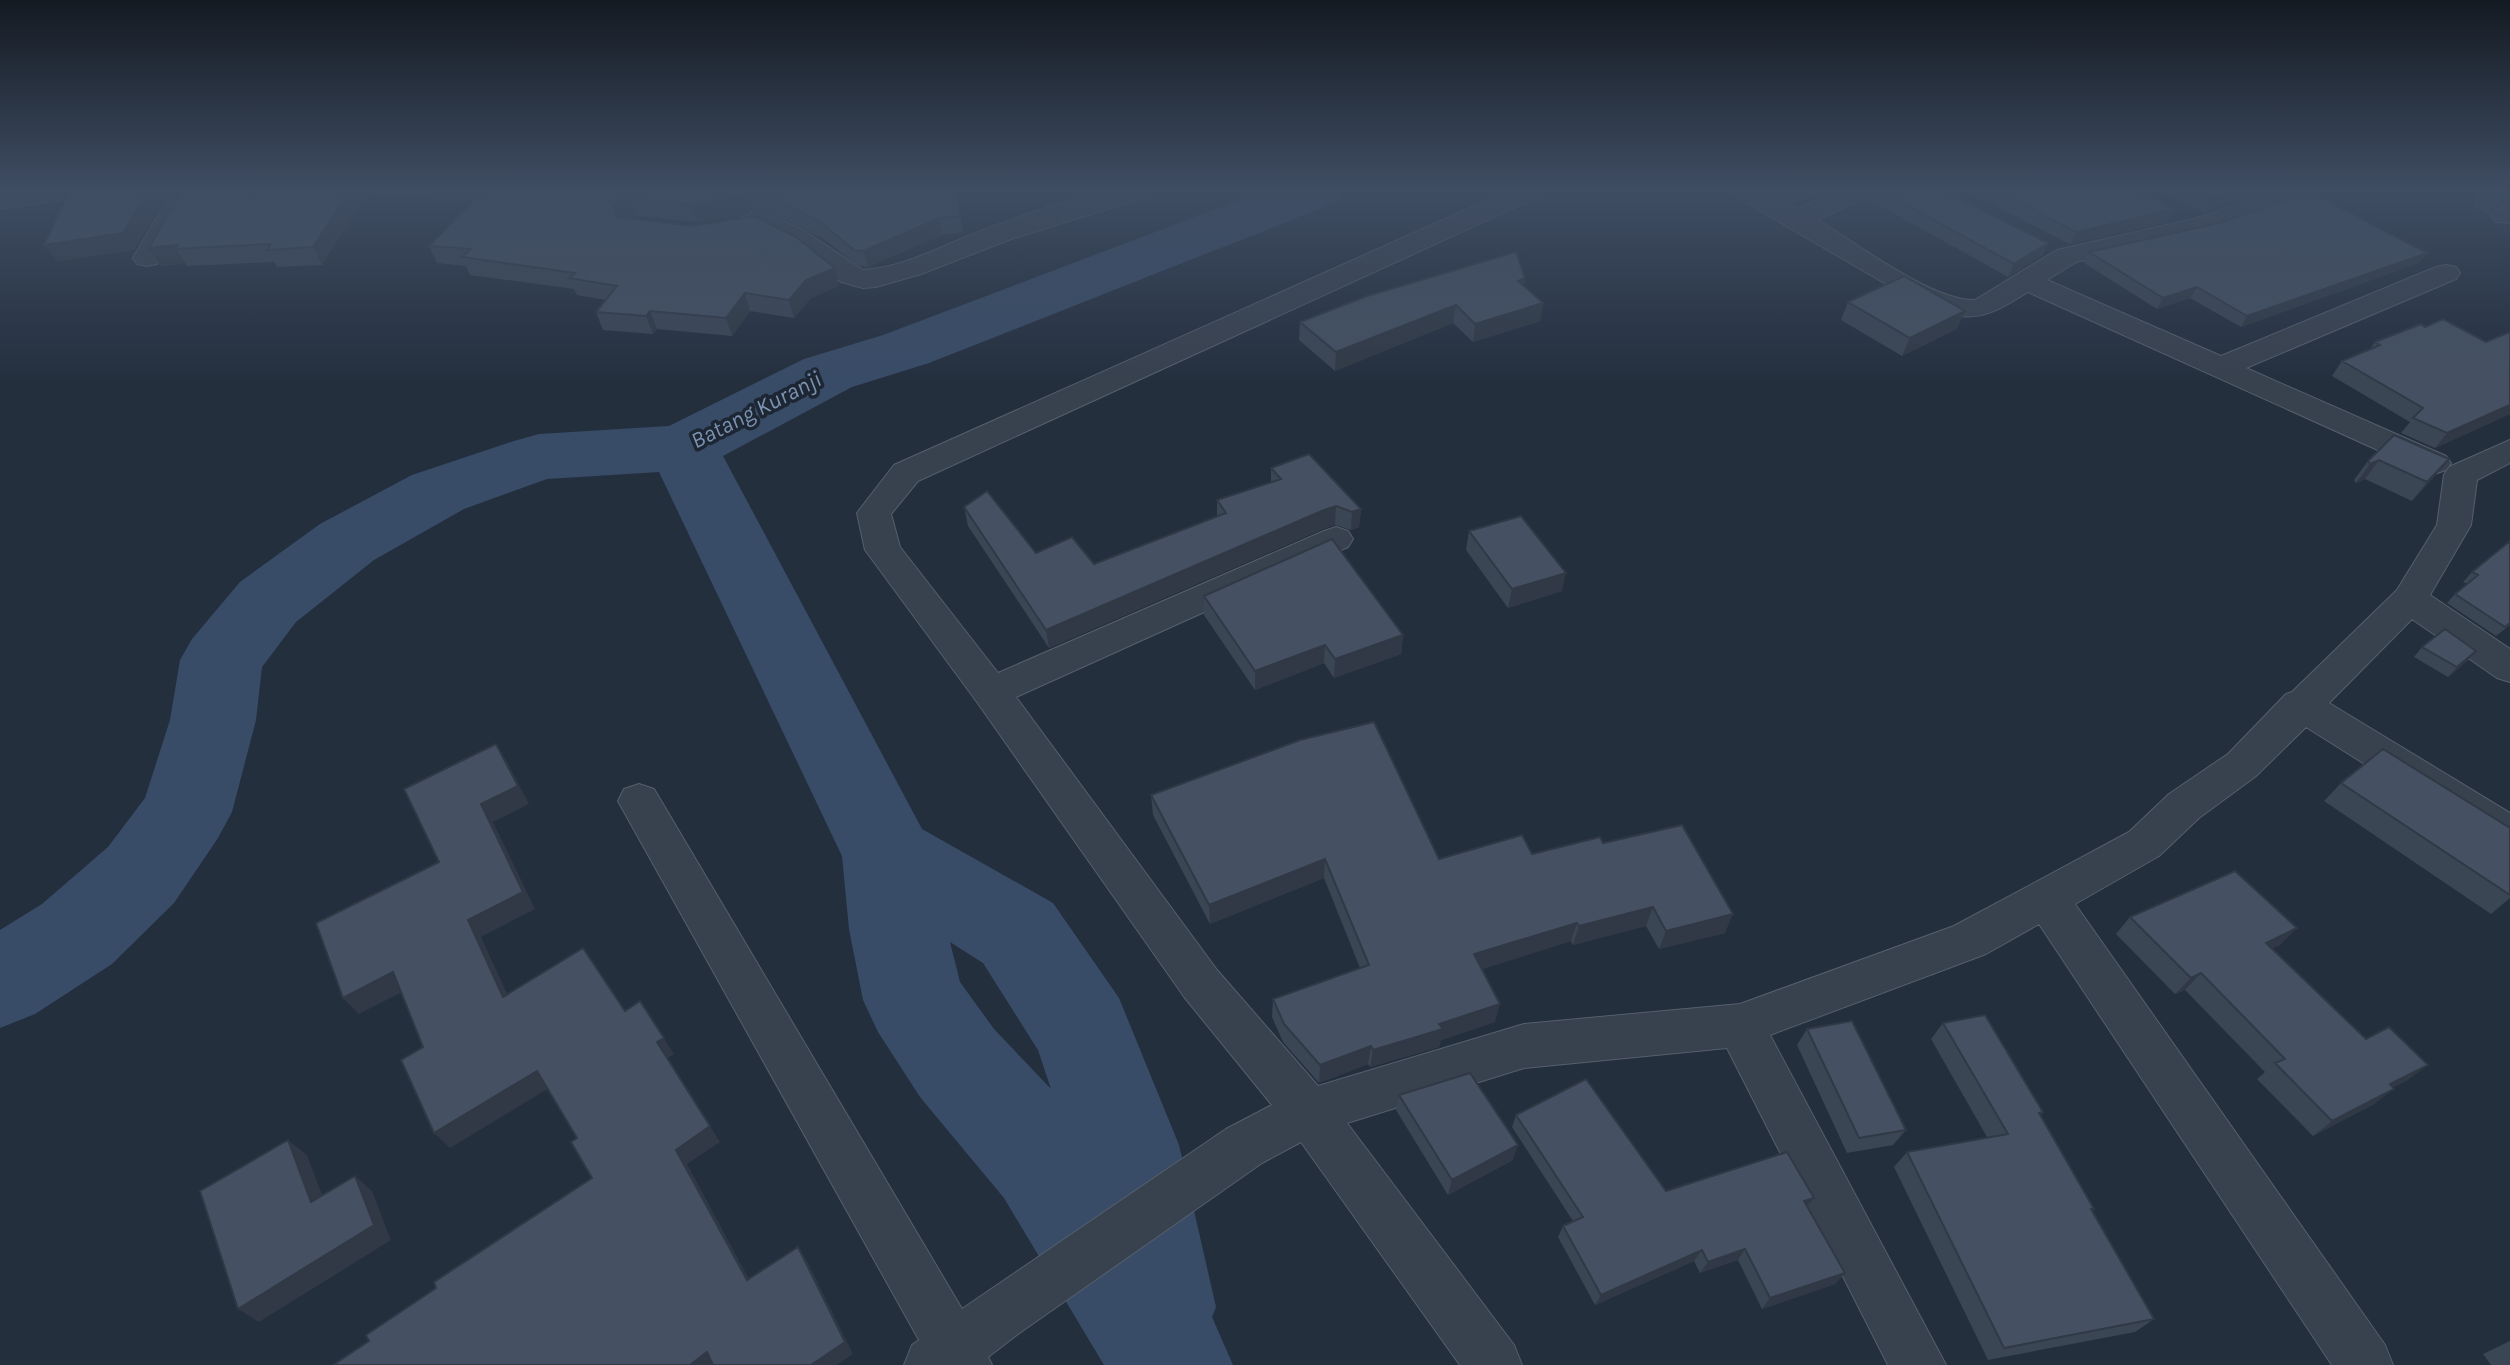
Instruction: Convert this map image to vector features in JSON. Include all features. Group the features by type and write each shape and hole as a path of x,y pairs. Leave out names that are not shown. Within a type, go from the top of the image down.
{"street":[{"path":"147,258 149,254"},
{"path":"821,254 849,277 874,279 945,254"},
{"path":"1390,254 906,473 874,513 883,550 991,692 1201,984 1309,1112 1414,1260 1494,1365"},
{"path":"1856,254 1946,307 1982,308 2028,282 2052,254"},
{"path":"2219,368 2446,273"},
{"path":"2028,282 2461,475"},
{"path":"2461,475 2510,450"},
{"path":"639,801 951,1359 999,1315 1244,1146 1309,1112 1524,1046 1740,1025 1969,940 2144,844 2184,806 2242,765 2410,599 2454,525 2461,475"},
{"path":"991,692 1336,539"},
{"path":"2410,599 2510,668"},
{"path":"2301,704 2510,834"},
{"path":"2047,899 2365,1365"},
{"path":"1740,1025 1918,1365"}],"building":[{"path":"466,254 817,254 835,268 806,280 789,300 745,293 726,318 650,311 646,316 596,312 617,286 569,278 575,273 462,257"},
{"path":"1517,254 1525,278 1518,281 1543,303 1475,324 1456,305 1336,352 1300,322 1367,296"},
{"path":"1995,254 2031,254 2014,264"},
{"path":"2092,254 2425,254 2247,316 2197,287 2163,298"},
{"path":"1904,276 1965,311 1910,338 1848,302"},
{"path":"2443,319 2486,342 2510,332 2510,405 2447,433 2413,418 2423,408 2342,361 2380,345 2375,342 2421,324 2425,327"},
{"path":"2394,435 2449,459 2427,482 2379,460 2370,464 2368,461"},
{"path":"1309,454 1361,509 1352,512 1336,506 1324,510 1046,630 964,507 987,491 1036,553 1072,537 1094,564 1226,513 1217,500 1281,479 1271,468"},
{"path":"1521,516 1566,573 1512,589 1469,531"},
{"path":"1332,539 1403,635 1335,659 1325,645 1255,671 1204,596"},
{"path":"2510,541 2510,623 2505,627 2455,594 2478,575 2472,572"},
{"path":"2445,629 2476,651 2457,667 2422,647"},
{"path":"1374,722 1439,859 1522,835 1532,854 1600,837 1603,843 1682,825 1733,914 1666,931 1653,907 1579,926 1577,923 1474,954 1500,1004 1439,1024 1443,1029 1373,1050 1371,1046 1320,1065 1284,1024 1273,999 1369,965 1325,859 1209,905 1151,795 1300,740"},
{"path":"496,744 518,786 481,804 523,892 468,920 503,997 583,948 625,1011 640,1001 664,1038 657,1042 710,1126 676,1150 747,1280 798,1247 845,1342 811,1365 713,1365 707,1352 690,1365 333,1365 369,1341 366,1335 436,1288 434,1282 592,1178 571,1142 577,1138 537,1071 434,1133 401,1060 423,1047 393,972 343,998 316,923 439,862 404,789"},
{"path":"2383,749 2510,828 2510,895 2341,783"},
{"path":"2235,871 2297,928 2266,943 2366,1039 2389,1027 2428,1065 2390,1084 2394,1089 2332,1121 2275,1063 2285,1059 2201,973 2191,978 2130,917"},
{"path":"1985,1015 2043,1112 2039,1113 2154,1319 2004,1348 1907,1152 2008,1134 1943,1023"},
{"path":"1852,1021 1906,1130 1859,1138 1807,1029"},
{"path":"1470,1073 1518,1145 1452,1180 1399,1095"},
{"path":"1586,1079 1666,1191 1787,1152 1814,1198 1804,1201 1845,1273 1770,1298 1745,1249 1708,1262 1702,1250 1601,1295 1563,1226 1583,1217 1516,1115"},
{"path":"288,1140 311,1202 355,1176 374,1225 238,1309 200,1191"}],"waterway":[{"name":"Batang Kuranji","path":"683,448 828,373 906,349 1152,254"},
{"name":"Batang Kuranji","path":"0,983 77,934 141,875 186,812 213,720 221,660 268,602 347,542 438,492 539,457 683,448"},
{"path":"683,448 889,856"},
{"path":"889,856 1018,933 1083,1031 1124,1145 1157,1307"},
{"path":"889,856 898,929 914,1000 957,1063 1043,1160 1172,1365"}]}
